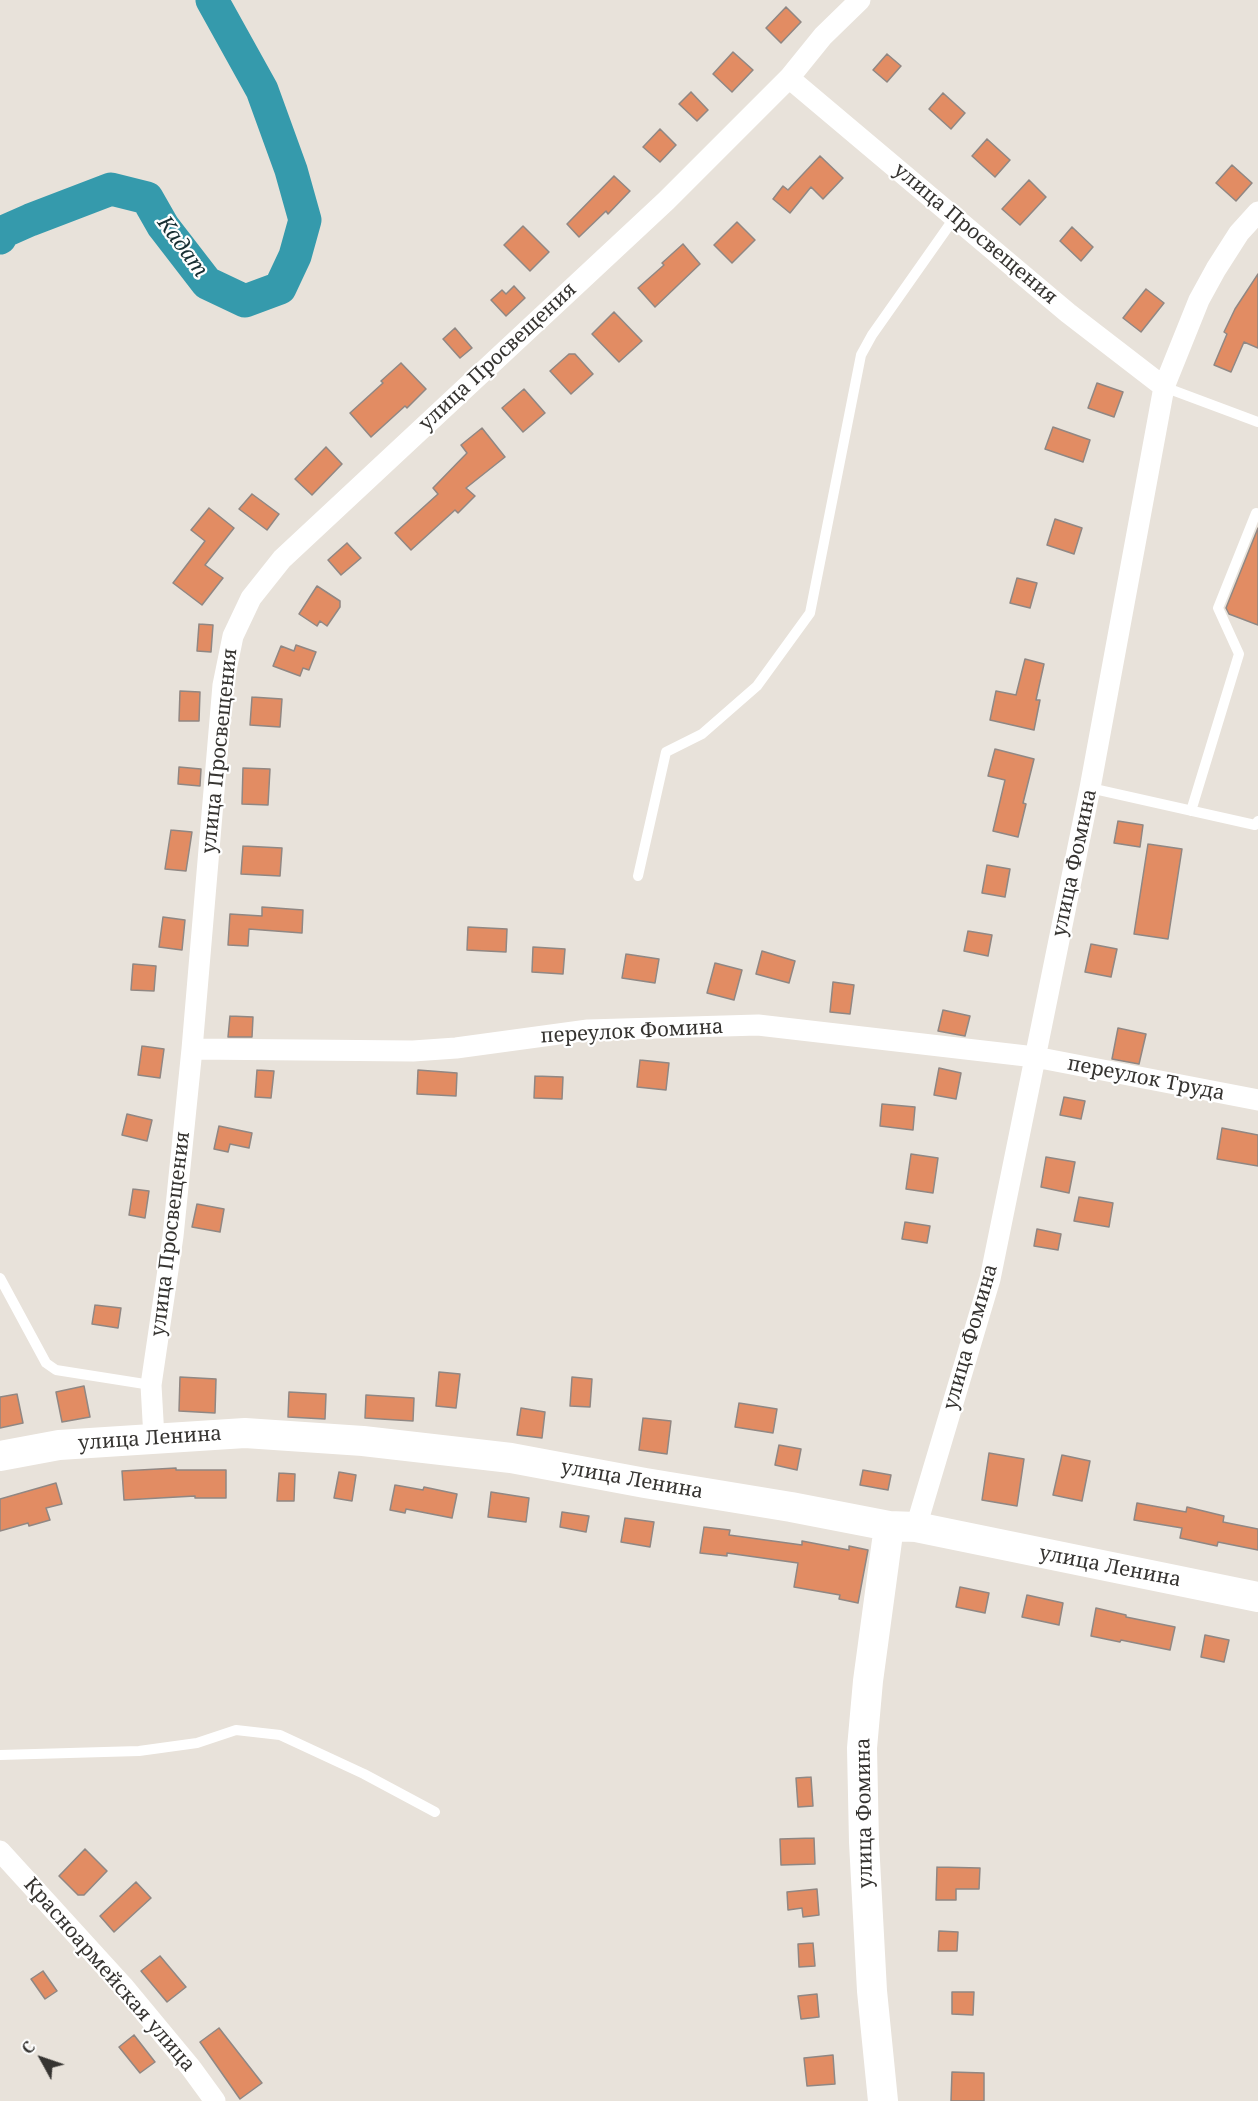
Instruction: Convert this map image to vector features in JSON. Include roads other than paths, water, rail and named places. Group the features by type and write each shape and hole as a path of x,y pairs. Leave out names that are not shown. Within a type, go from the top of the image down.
{"street":[{"name":"улица Просвещения","path":"154,1438 151,1385 173,1236 192,1049 223,685 233,636 251,598 282,559 666,201 789,78 823,36 860,0"},
{"name":"улица Просвещения","path":"789,78 1068,313 1164,387"},
{"name":"улица Фомина","path":"883,2101 872,1991 864,1842 862,1748 868,1681 902,1527 990,1279 1090,788 1164,387 1199,300 1216,268 1239,233 1258,212"},
{"name":"переулок Фомина","path":"192,1049 413,1051 456,1048 588,1030 758,1025 1035,1057"},
{"name":"переулок Труда","path":"1035,1057 1258,1100"},
{"name":"улица Ленина","path":"0,1456 59,1445 245,1433 363,1440 511,1458 791,1507 1258,1597"},
{"name":"Красноармейская улица","path":"0,1851 123,1986 191,2068 215,2101"}],"lane":[{"path":"638,876 666,752 702,734 757,686 810,613 861,355 872,335 955,217"},
{"path":"1164,387 1258,422"},
{"path":"1191,811 1239,654 1218,608 1256,513 1258,514"},
{"path":"1090,788 1255,825 1258,821"},
{"path":"0,1278 46,1363 56,1370 151,1385"},
{"path":"0,1755 139,1751 197,1743 236,1730 280,1735 364,1774 435,1812"}],"waterway":[{"name":"Кадат","path":"0,238 3,232 30,220 111,189 147,198 163,226 207,283 245,301 280,288 295,256 305,220 291,170 262,90 212,0"}]}
